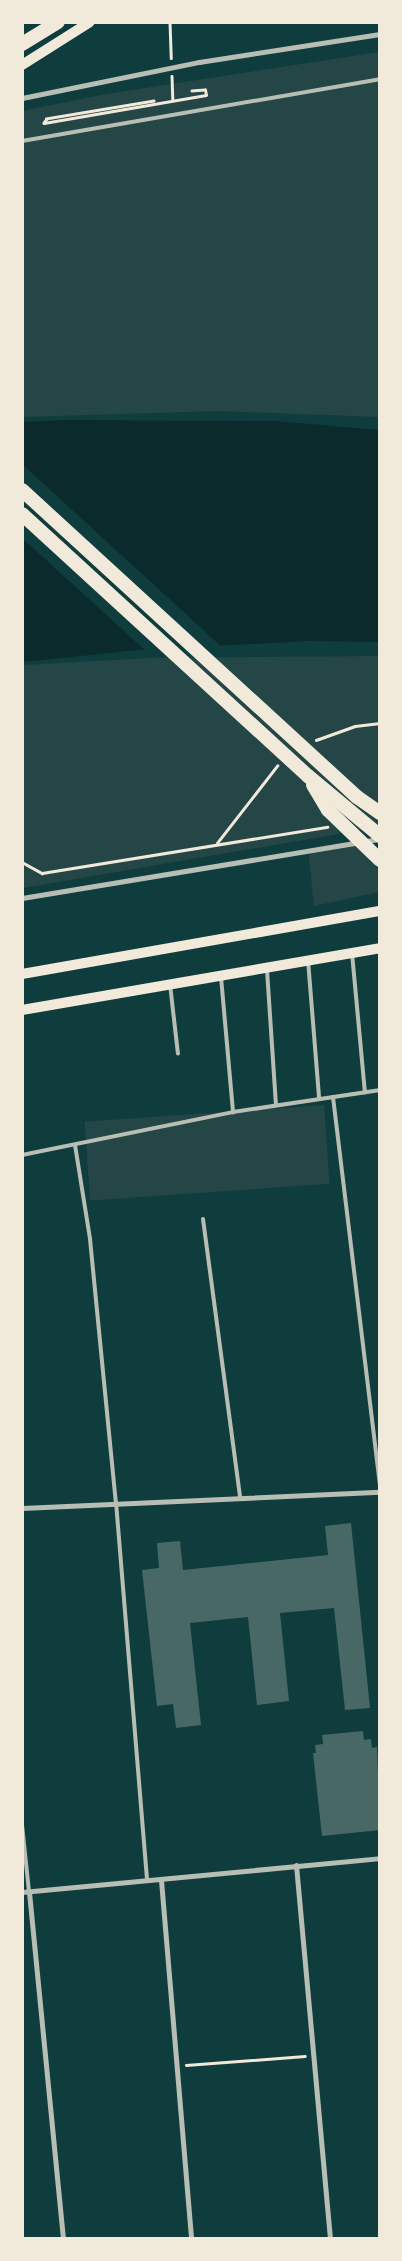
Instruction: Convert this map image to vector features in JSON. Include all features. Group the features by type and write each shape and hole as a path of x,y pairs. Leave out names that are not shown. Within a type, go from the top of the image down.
{"highway":[{"path":"22,44 58,22"},
{"path":"22,490 350,790 380,813"},
{"path":"22,514 308,776 380,837"},
{"path":"308,776 328,810 380,860"}],"main road":[{"path":"22,65 90,22"},
{"path":"22,974 380,911"},
{"path":"22,1010 266,966 380,948"}],"street":[{"path":"22,97 199,62 380,34"},
{"path":"22,898 380,837"},
{"path":"22,1508 116,1502 380,1492"},
{"path":"63,2238 26,1892 380,1858"},
{"path":"296,1865 330,2238"},
{"path":"161,1880 191,2238"}],"lane":[{"path":"22,141 380,80"},
{"path":"352,952 365,1092"},
{"path":"308,960 319,1098"},
{"path":"266,966 276,1105"},
{"path":"221,975 233,1112"},
{"path":"170,984 178,1054"},
{"path":"22,1155 233,1112 380,1090"},
{"path":"333,1097 380,1485"},
{"path":"75,1145 90,1239 116,1502 147,1881"},
{"path":"203,1219 240,1497"},
{"path":"22,1825 26,1892"}],"path":[{"path":"154,100 46,119 44,122 206,95 205,90 192,92"},
{"path":"22,862 42,873 335,827"},
{"path":"177,2066 314,2055"}],"shaded area":[{"path":"379,52 379,417 218,411 23,417 22,111 106,94"},
{"path":"64,420 276,421 379,430 379,642 309,641 138,650 23,662 22,422"},
{"path":"379,656 379,827 23,888 23,665 151,658"},
{"path":"352,841 379,870 379,892 314,906 308,848"},
{"path":"324,1105 330,1184 90,1201 85,1122"}],"pier":[{"path":"23,465 223,648 147,652 22,538"}],"building":[{"path":"351,1523 370,1708 345,1710 334,1608 280,1613 289,1701 257,1705 248,1617 190,1623 201,1725 176,1728 173,1704 157,1706 142,1570 159,1568 157,1543 180,1541 183,1570 328,1555 325,1526"},
{"path":"363,1731 364,1740 371,1739 372,1748 377,1747 380,1830 322,1836 313,1753 316,1753 315,1745 323,1744 322,1735"}]}
